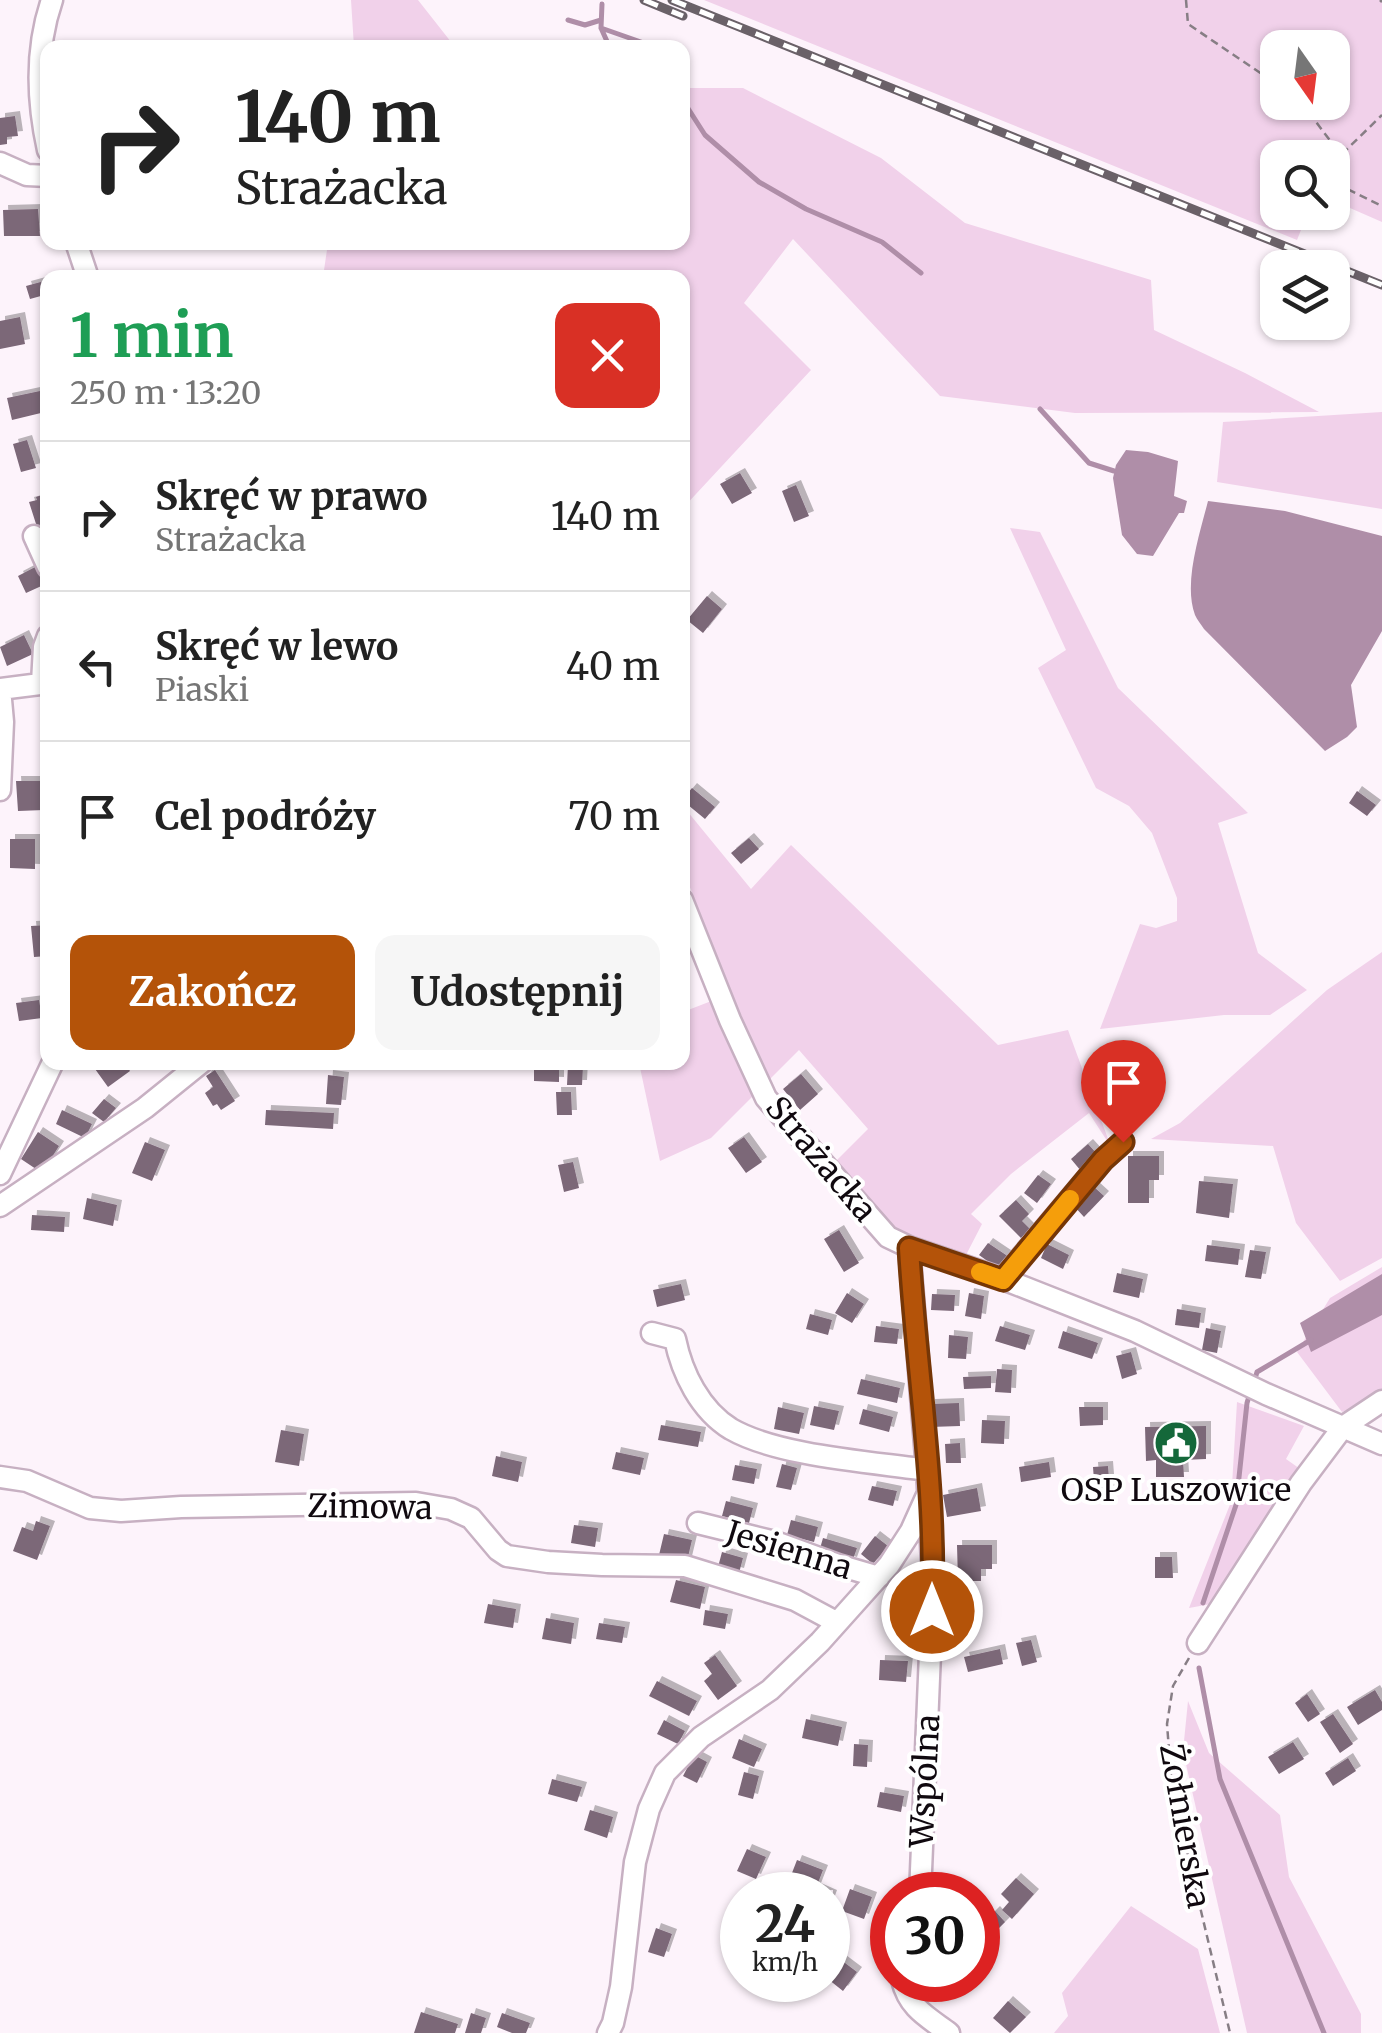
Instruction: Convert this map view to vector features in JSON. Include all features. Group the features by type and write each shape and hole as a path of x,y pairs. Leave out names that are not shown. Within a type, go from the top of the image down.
{"street":[{"path":"41,40 52,0"},
{"path":"40,54 40,90"},
{"path":"0,163 26,176 40,176"},
{"path":"34,536 40,549"},
{"path":"0,790 0,689 40,684"},
{"name":"Strażacka","path":"690,920 766,1098 888,1238 1134,1331 1382,1444"},
{"path":"0,1174 49,1070"},
{"path":"0,1206 144,1108 192,1070"},
{"path":"1003,1280 1103,1160 1123,1142"},
{"name":"Wspólna","path":"909,1248 934,1581 921,1872"},
{"path":"612,2030 621,1987 635,1862 649,1809 664,1773 701,1737 770,1690 879,1577 911,1531 928,1480 789,1449 729,1428 710,1411 687,1379 675,1340 652,1333"},
{"path":"1198,1643 1301,1483 1343,1427 1382,1400"},
{"name":"Zimowa","path":"0,1477 27,1482 90,1508 121,1512 181,1507 434,1505 471,1518 507,1556 602,1566 685,1566 796,1600 836,1622"},
{"name":"Jesienna","path":"698,1523 776,1542 879,1577"},
{"path":"911,2002 948,2033"}],"path":[{"path":"1186,0 1188,24 1260,73"},
{"path":"1350,145 1382,115"},
{"path":"1350,192 1382,206"},
{"name":"Żołnierska","path":"1198,1643 1173,1686 1167,1724 1172,1789 1230,2033"}],"shaded area":[{"path":"351,0 418,0 449,40 354,40"},
{"path":"704,0 1382,0 1382,222 1350,208 1350,140 1260,140 1260,225"},
{"path":"690,88 743,88 881,158 965,223 1151,280 1154,330 1319,412 1075,413 940,396 793,239 744,303 811,370 690,500 690,270 324,270 327,250 690,250"},
{"path":"1272,230 1301,230 1297,240"},
{"path":"1382,412 1382,509 1217,482 1223,422"},
{"path":"1126,450 1178,461 1174,496 1187,501 1184,513 1179,513 1153,556 1137,554 1122,535 1113,478"},
{"path":"1208,501 1285,511 1382,536 1382,631 1351,685 1357,727 1325,751 1196,617 1192,573"},
{"path":"1010,528 1040,532 1118,688 1248,813 1218,823 1258,953 1307,990 1270,1015 1224,1015 1100,1029 1140,924 1156,928 1177,921 1177,898 1152,833 1129,806 1096,788 1038,668 1066,650"},
{"path":"690,815 751,889 791,845 998,1045 1068,1030 1111,1147 1089,1113 1011,1174 971,1214 982,1224 966,1255 911,1239 892,1229 836,1161 868,1129 799,1050 711,1138 660,1161 640,1070 690,1070 690,1009 732,993 690,888"},
{"path":"1382,952 1382,1258 1340,1281 1296,1223 1273,1146 1151,1139 1180,1123 1327,990"},
{"path":"1382,1267 1382,1396 1342,1412 1297,1352 1330,1298"},
{"path":"1382,1274 1382,1315 1311,1352 1300,1323"},
{"path":"1237,1402 1304,1426 1286,1459 1303,1471 1211,1604 1189,1608 1231,1502"},
{"path":"1188,1701 1209,1753 1280,1815 1289,1877 1361,2014 1361,2033 1247,2033 1183,1751"},
{"path":"1131,1906 1198,1949 1220,2033 1054,2033 1068,2016 1062,1993"}],"building":[{"path":"15,116 18,136 7,137 7,144 0,145 0,118"},
{"path":"38,209 40,236 4,236 3,210"},
{"path":"40,282 40,296 30,299 26,286"},
{"path":"20,317 25,344 0,349 0,321"},
{"path":"40,391 40,413 12,420 7,398"},
{"path":"27,440 36,468 21,472 13,444"},
{"path":"740,473 752,493 732,504 720,484"},
{"path":"796,485 809,516 794,522 782,491"},
{"path":"40,496 37,527 29,502 37,500"},
{"path":"40,565 40,587 26,593 18,576"},
{"path":"707,596 722,609 703,633 690,622 690,616"},
{"path":"24,635 33,654 7,666 0,647"},
{"path":"16,781 40,781 40,810 18,811"},
{"path":"692,788 715,807 705,819 690,807"},
{"path":"1357,791 1376,805 1367,816 1349,803"},
{"path":"749,838 759,849 741,864 731,853"},
{"path":"10,839 35,839 35,869 10,868"},
{"path":"40,925 40,957 34,957 31,926"},
{"path":"39,1000 40,1018 19,1021 16,1003"},
{"path":"96,1070 129,1070 130,1071 108,1087"},
{"path":"215,1070 235,1101 221,1110 217,1104 213,1106 205,1093 213,1087 206,1076"},
{"path":"534,1070 559,1070 559,1082 534,1081"},
{"path":"568,1070 583,1070 582,1085 567,1085"},
{"path":"801,1074 818,1094 800,1110 783,1089"},
{"path":"328,1075 344,1077 341,1105 326,1104"},
{"path":"556,1092 571,1092 572,1115 557,1115"},
{"path":"104,1099 116,1108 104,1122 92,1113"},
{"path":"62,1110 92,1124 85,1138 56,1124"},
{"path":"266,1110 334,1113 333,1129 265,1125"},
{"path":"38,1132 59,1146 42,1173 21,1159"},
{"path":"744,1137 762,1162 746,1173 728,1148"},
{"path":"145,1142 165,1150 152,1181 132,1173"},
{"path":"1088,1144 1098,1155 1081,1171 1071,1159"},
{"path":"1128,1156 1159,1156 1159,1180 1149,1180 1149,1203 1128,1203"},
{"path":"573,1162 579,1188 564,1192 558,1165"},
{"path":"1038,1175 1051,1184 1037,1203 1024,1193"},
{"path":"1199,1181 1233,1184 1229,1218 1196,1213"},
{"path":"1093,1186 1104,1196 1084,1217 1074,1206"},
{"path":"87,1198 117,1205 113,1226 83,1219"},
{"path":"1016,1200 1029,1214 1022,1221 1030,1229 1021,1238 999,1216"},
{"path":"32,1215 65,1217 64,1232 31,1230"},
{"path":"839,1230 859,1263 844,1272 824,1239"},
{"path":"988,1243 1009,1257 1000,1270 979,1255"},
{"path":"1047,1244 1069,1255 1063,1269 1041,1258"},
{"path":"1207,1245 1240,1249 1238,1265 1205,1261"},
{"path":"1250,1250 1266,1252 1261,1279 1245,1277"},
{"path":"1117,1273 1143,1279 1139,1298 1113,1292"},
{"path":"681,1284 685,1300 657,1307 653,1290"},
{"path":"847,1293 864,1304 852,1323 835,1313"},
{"path":"969,1293 984,1296 981,1319 965,1316"},
{"path":"932,1294 955,1295 954,1311 931,1310"},
{"path":"1177,1309 1201,1313 1199,1328 1175,1325"},
{"path":"810,1314 832,1320 828,1335 806,1329"},
{"path":"876,1326 899,1329 897,1344 874,1342"},
{"path":"1000,1326 1030,1335 1025,1350 995,1341"},
{"path":"1206,1328 1221,1331 1217,1353 1202,1350"},
{"path":"1063,1331 1098,1343 1092,1359 1058,1348"},
{"path":"949,1335 968,1337 966,1359 948,1358"},
{"path":"1131,1352 1137,1374 1122,1379 1116,1356"},
{"path":"997,1369 1012,1370 1011,1393 995,1392"},
{"path":"991,1376 991,1388 964,1389 963,1377"},
{"path":"861,1379 900,1388 897,1403 857,1394"},
{"path":"959,1403 960,1426 930,1427 930,1404"},
{"path":"814,1406 839,1411 834,1430 810,1425"},
{"path":"778,1407 804,1413 799,1434 774,1429"},
{"path":"1079,1407 1103,1407 1103,1425 1080,1426"},
{"path":"863,1409 893,1417 889,1432 859,1424"},
{"path":"982,1420 1005,1421 1004,1444 981,1443"},
{"path":"661,1425 701,1432 698,1447 658,1440"},
{"name":"OSP Luszowice","path":"1206,1426 1206,1459 1183,1460 1184,1477 1156,1477 1156,1460 1146,1461 1145,1427"},
{"path":"281,1430 304,1434 299,1466 275,1462"},
{"path":"960,1443 961,1463 946,1463 945,1444"},
{"path":"616,1452 644,1458 640,1475 612,1469"},
{"path":"496,1456 522,1462 518,1482 492,1476"},
{"path":"1049,1462 1051,1477 1021,1482 1019,1467"},
{"path":"782,1464 797,1468 791,1490 776,1487"},
{"path":"735,1465 757,1469 754,1484 732,1480"},
{"path":"1108,1466 1110,1492 1095,1494 1093,1467"},
{"path":"872,1486 897,1491 893,1506 868,1500"},
{"path":"977,1488 981,1511 947,1517 943,1495"},
{"path":"726,1501 753,1508 749,1523 722,1516"},
{"path":"791,1520 818,1527 814,1542 787,1535"},
{"path":"36,1521 50,1526 37,1560 13,1551 22,1527 33,1531"},
{"path":"574,1525 598,1528 595,1547 571,1543"},
{"path":"664,1534 692,1540 687,1561 659,1555"},
{"path":"875,1536 888,1546 873,1564 861,1554"},
{"path":"823,1538 857,1548 852,1562 819,1552"},
{"path":"957,1545 992,1545 992,1569 981,1569 981,1581 958,1581"},
{"path":"722,1552 743,1558 739,1573 718,1567"},
{"path":"1155,1557 1172,1557 1173,1578 1155,1578"},
{"path":"676,1580 705,1587 700,1609 670,1602"},
{"path":"488,1604 516,1609 513,1628 484,1623"},
{"path":"705,1610 728,1614 725,1629 703,1625"},
{"path":"546,1618 574,1623 571,1644 542,1639"},
{"path":"599,1623 625,1627 622,1643 596,1639"},
{"path":"1031,1640 1037,1662 1022,1666 1016,1643"},
{"path":"1000,1649 1003,1664 968,1672 964,1657"},
{"path":"715,1655 737,1686 718,1700 704,1681 712,1674 704,1663"},
{"path":"880,1660 908,1661 906,1682 879,1680"},
{"path":"657,1681 697,1701 689,1716 649,1696"},
{"path":"1375,1690 1382,1710 1358,1725 1347,1707"},
{"path":"1307,1694 1320,1714 1308,1722 1295,1703"},
{"path":"1333,1714 1353,1744 1340,1753 1320,1722"},
{"path":"806,1719 842,1727 838,1746 802,1738"},
{"path":"664,1720 685,1731 678,1744 657,1734"},
{"path":"739,1739 762,1749 754,1767 732,1758"},
{"path":"1293,1742 1304,1759 1279,1774 1268,1757"},
{"path":"854,1744 868,1745 867,1767 853,1766"},
{"path":"694,1755 707,1762 697,1783 683,1776"},
{"path":"1348,1758 1356,1771 1333,1786 1325,1773"},
{"path":"744,1772 759,1776 753,1799 738,1795"},
{"path":"552,1779 582,1787 577,1802 548,1794"},
{"path":"880,1792 904,1796 901,1812 877,1807"},
{"path":"590,1810 613,1817 607,1838 584,1830"},
{"path":"747,1849 766,1857 759,1872 737,1871"},
{"path":"797,1860 823,1870 822,1872 792,1872"},
{"path":"1016,1878 1034,1894 1012,1919 1002,1910 1009,1902 1001,1894"},
{"path":"850,1889 870,1896 864,1919 850,1914"},
{"path":"656,1928 672,1934 664,1957 648,1952"},
{"path":"1008,2001 1026,2017 1010,2033 993,2018"},
{"path":"421,2012 458,2024 455,2033 414,2033"},
{"path":"471,2013 486,2018 481,2033 465,2033"},
{"path":"502,2013 530,2023 526,2033 497,2027"}],"waterway":[{"path":"602,4 601,28 606,40"},
{"path":"568,20 585,25 601,20"},
{"path":"601,28 635,40"},
{"path":"690,112 705,135 759,182 806,209 882,242 921,273"},
{"path":"1040,409 1089,463 1114,471"},
{"path":"1254,1382 1257,1372 1311,1340"},
{"path":"1203,1603 1236,1505 1250,1393"},
{"path":"1199,1668 1220,1779 1324,2033"}],"railway":[{"path":"644,0 683,16"},
{"path":"672,0 1382,285"}],"slow traffic":[{"path":"980,1272 1003,1280 1070,1199"}],"place":[{"name":"OSP Luszowice","path":"1176,1443"}],"route":[{"path":"932,1611 928,1470 909,1248 1003,1280 1103,1160 1123,1142"}]}
